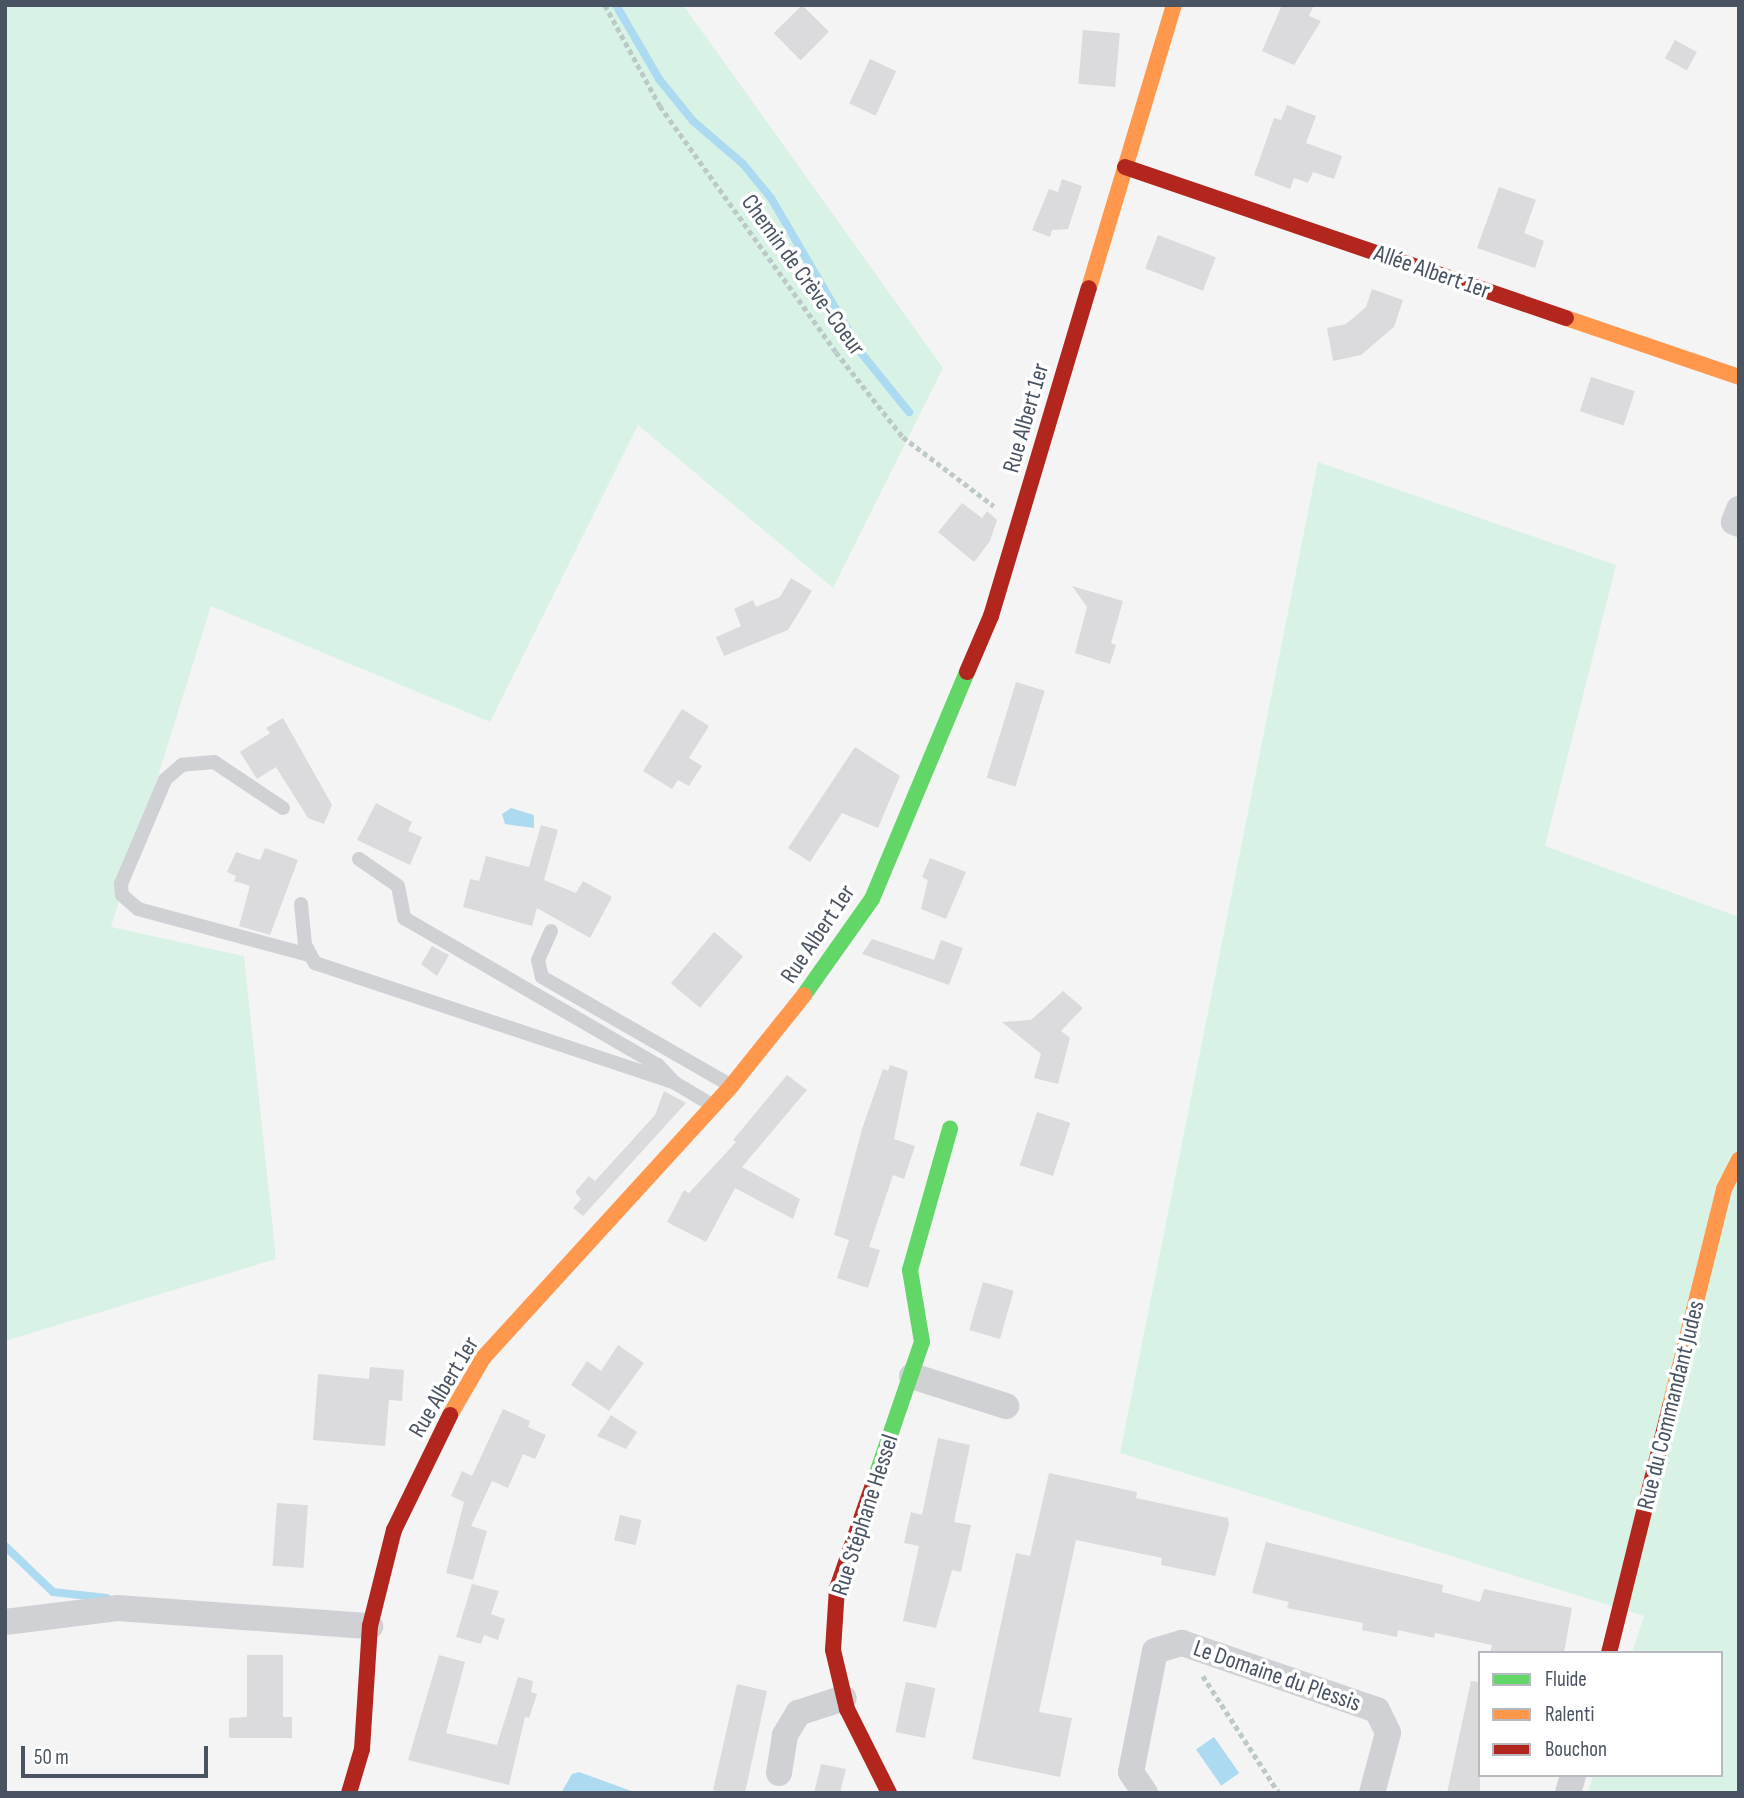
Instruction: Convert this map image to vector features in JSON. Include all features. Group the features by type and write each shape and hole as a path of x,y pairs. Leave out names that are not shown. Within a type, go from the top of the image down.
{"street":[{"name":"Rue Albert 1er","path":"349,1793 362,1749 370,1626 394,1530 438,1435 483,1358 732,1085 829,964 872,899 991,616 1174,5"},
{"name":"Allée Albert 1er","path":"1125,167 1739,377"},
{"path":"1739,509 1734,522 1739,524"},
{"name":"Rue Stéphane Hessel","path":"889,1793 844,1698 833,1650 837,1588 922,1342 910,1270 950,1129"},
{"name":"Rue du Commandant Judes","path":"1609,1651 1724,1189 1739,1160"},
{"path":"912,1376 1006,1406"},
{"path":"5,1622 117,1608 370,1626"},
{"name":"Le Domaine du Plessis","path":"1145,1793 1131,1772 1155,1651 1182,1643 1377,1710 1388,1733 1372,1793"},
{"path":"779,1773 785,1735 798,1713 844,1698"}],"lane":[{"path":"283,808 214,762 182,765 165,780 121,884 122,895 138,909 308,955"},
{"path":"359,859 398,886 404,918 658,1065 675,1083"},
{"path":"301,904 308,955 315,963 675,1083 713,1106"},
{"path":"551,931 538,960 542,977 732,1085"}],"path":[{"name":"Chemin de Crève-Coeur","path":"605,5 660,106 836,352 903,437 1020,525"},
{"path":"1182,1643 1279,1793"}],"green space":[{"path":"5,5 683,5 943,368 833,588 638,425 490,722 211,606 111,927 244,956 276,1259 5,1341"},
{"path":"1318,462 1616,565 1545,846 1739,917 1739,1793 1588,1793 1592,1777 1723,1777 1723,1651 1633,1651 1644,1616 1120,1453"}],"water":[{"path":"511,808 534,815 534,828 505,824 502,814"},
{"path":"1214,1737 1239,1773 1221,1786 1196,1750"},
{"path":"579,1772 637,1793 561,1793 572,1774"}],"building":[{"path":"802,5 829,32 801,60 774,33"},
{"path":"1282,5 1314,5 1309,16 1321,21 1294,65 1262,51"},
{"path":"1083,30 1120,33 1115,87 1078,84"},
{"path":"1675,40 1697,52 1687,70 1665,58"},
{"path":"870,59 896,71 876,116 849,103"},
{"path":"1287,105 1316,116 1306,143 1342,156 1334,179 1313,172 1308,183 1294,178 1290,189 1254,175 1274,118 1281,120"},
{"path":"1062,179 1082,186 1068,229 1052,230 1050,237 1032,230 1049,189 1058,192"},
{"path":"1499,187 1536,200 1524,233 1544,241 1535,268 1477,248"},
{"path":"1158,235 1216,257 1203,291 1145,269"},
{"path":"1372,289 1403,300 1394,327 1361,355 1333,361 1327,328 1346,324 1366,307"},
{"path":"1591,377 1635,391 1624,425 1580,411"},
{"path":"962,503 982,518 987,511 997,520 990,541 974,562 938,532"},
{"path":"791,578 812,591 788,630 724,656 716,637 741,626 734,609 753,600 756,607 780,597"},
{"path":"1072,586 1123,601 1111,643 1116,645 1110,664 1075,653 1087,607"},
{"path":"1016,682 1045,691 1015,786 987,778"},
{"path":"682,709 709,726 689,758 702,766 689,786 678,780 672,789 643,771"},
{"path":"283,718 332,805 324,824 308,818 276,767 257,779 240,752 270,733 266,728"},
{"path":"855,747 900,776 878,828 842,813 810,862 788,848"},
{"path":"376,803 412,822 408,831 422,837 410,865 357,840"},
{"path":"541,825 558,830 544,880 576,893 583,881 612,897 590,938 537,908 532,926 463,907 470,879 479,881 486,856 529,867"},
{"path":"265,848 298,860 270,935 239,926 250,886 234,881 236,876 227,872 236,852 260,860"},
{"path":"930,858 966,872 946,919 921,909 928,880 922,877"},
{"path":"714,932 743,956 700,1008 671,983"},
{"path":"872,939 934,960 941,940 963,948 949,985 862,954"},
{"path":"432,946 449,955 437,976 421,964"},
{"path":"1063,991 1083,1008 1061,1031 1070,1038 1058,1084 1034,1078 1041,1054 1002,1022 1031,1020"},
{"path":"890,1065 908,1071 894,1139 915,1146 904,1179 893,1175 869,1247 880,1250 868,1288 837,1278 849,1240 834,1235 862,1129 883,1069 888,1071"},
{"path":"787,1075 807,1090 742,1167 800,1199 793,1219 735,1188 706,1242 667,1222 684,1190 689,1193 736,1142 733,1140"},
{"path":"664,1091 686,1103 583,1216 573,1208 581,1199 575,1192 589,1176 595,1181 655,1115"},
{"path":"1037,1112 1070,1123 1053,1176 1020,1165"},
{"path":"983,1282 1014,1291 1000,1339 969,1330"},
{"path":"618,1345 644,1363 609,1411 571,1385 587,1361 601,1371"},
{"path":"370,1367 404,1370 402,1401 389,1400 385,1446 313,1440 318,1374 369,1379"},
{"path":"503,1409 530,1421 528,1427 546,1435 535,1459 523,1454 508,1488 492,1481 471,1526 487,1531 473,1580 446,1573 464,1502 451,1496 462,1471 472,1476"},
{"path":"611,1415 637,1432 626,1449 597,1436"},
{"path":"938,1438 970,1445 954,1522 971,1525 961,1572 952,1570 936,1628 903,1621 919,1546 904,1543 911,1512 922,1515"},
{"path":"1049,1473 1137,1492 1136,1498 1228,1518 1229,1525 1215,1576 1161,1565 1162,1558 1076,1540 1039,1712 1072,1718 1060,1777 972,1759 1016,1553 1030,1556"},
{"path":"277,1503 308,1505 304,1568 273,1566"},
{"path":"620,1515 641,1520 636,1545 614,1540"},
{"path":"1266,1542 1443,1585 1442,1592 1480,1602 1484,1589 1572,1608 1564,1651 1490,1651 1492,1645 1435,1633 1434,1638 1398,1630 1397,1637 1362,1630 1363,1623 1287,1608 1289,1602 1252,1593"},
{"path":"472,1584 499,1591 491,1614 505,1619 498,1640 484,1635 481,1644 456,1637"},
{"path":"247,1655 283,1655 283,1717 292,1717 292,1738 229,1738 229,1718 247,1717"},
{"path":"439,1655 465,1662 446,1733 497,1745 518,1677 533,1681 531,1692 537,1694 529,1718 525,1717 509,1785 408,1760"},
{"path":"1471,1681 1478,1682 1480,1793 1447,1793"},
{"path":"906,1682 935,1688 925,1738 895,1732"},
{"path":"737,1684 767,1691 745,1793 727,1793 713,1790"},
{"path":"821,1764 846,1769 840,1793 814,1793"}],"waterway":[{"path":"616,5 659,79 693,121 743,164 771,198 862,354 909,412"},
{"path":"5,1546 53,1592 107,1598"}],"traffic: fast":[{"path":"804,995 872,899 967,672"},
{"path":"874,1482 922,1342 910,1270 950,1129"}],"traffic: slow":[{"path":"1089,288 1174,5"},
{"path":"1566,318 1739,377"},
{"path":"450,1415 483,1358 732,1085 804,995"},
{"path":"1670,1406 1724,1189 1739,1160"}],"traffic: jam":[{"path":"1125,167 1566,318"},
{"path":"967,672 991,616 1089,288"},
{"path":"1609,1651 1670,1406"},
{"path":"349,1793 362,1749 370,1626 394,1530 450,1415"},
{"path":"874,1482 837,1588 833,1650 847,1709 889,1793"}]}
